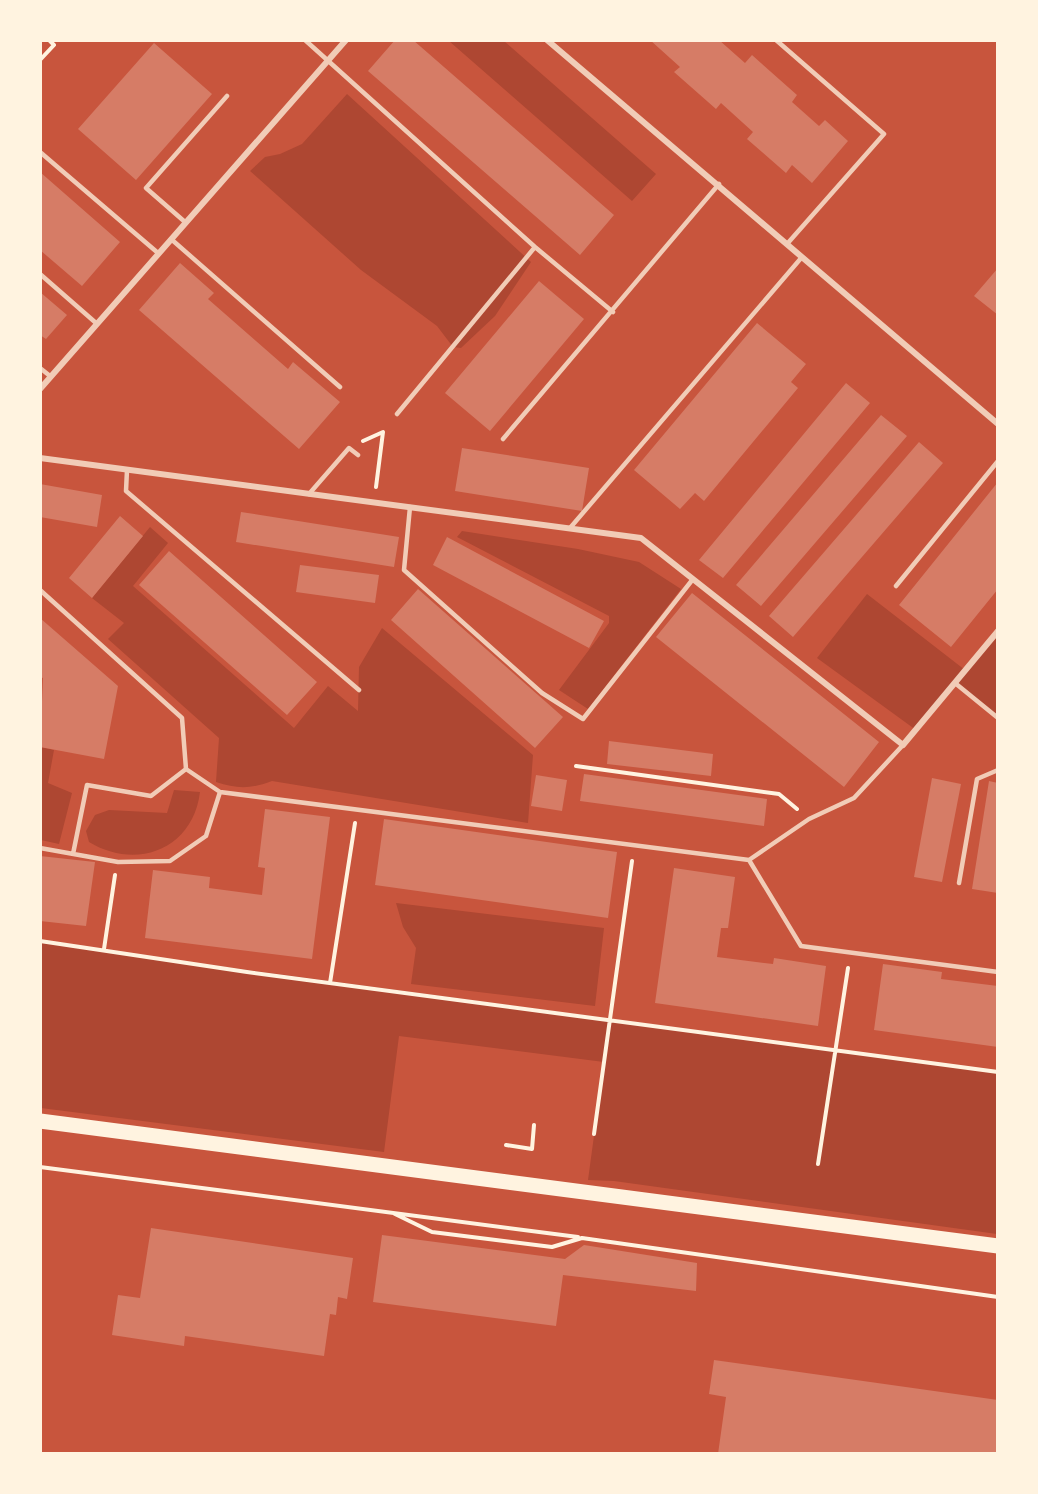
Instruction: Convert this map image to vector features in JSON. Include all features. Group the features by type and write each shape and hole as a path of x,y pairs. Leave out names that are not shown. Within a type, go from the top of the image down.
{"main road":[{"path":"40,1121 998,1246"}],"street":[{"path":"40,389 346,40"},
{"path":"548,40 998,424"},
{"path":"40,458 641,538 903,745 998,631"}],"lane":[{"path":"305,40 535,248 613,312"},
{"path":"776,40 884,134 787,244"},
{"path":"185,222 146,188 227,96"},
{"path":"40,152 158,253"},
{"path":"503,439 613,312 719,184"},
{"path":"171,239 340,387"},
{"path":"397,414 535,248"},
{"path":"570,528 802,256"},
{"path":"40,274 96,323"},
{"path":"40,368 50,376"},
{"path":"309,494 349,448 358,455"},
{"path":"896,586 998,461"},
{"path":"127,470 126,491 359,690"},
{"path":"410,507 404,570 543,693 583,720 693,579"},
{"path":"40,590 182,718 186,769"},
{"path":"955,682 998,718"},
{"path":"186,769 220,792 634,843 749,860 809,819 855,798 903,745"},
{"path":"73,854 87,785 152,796 186,769"},
{"path":"959,883 977,779 998,770"},
{"path":"40,848 118,862 170,861 206,836 220,792"},
{"path":"749,860 801,946 998,972"}],"path":[{"path":"40,60 54,45 49,40"},
{"path":"576,766 779,794 809,819"},
{"path":"330,983 357,809"},
{"path":"594,1134 634,843"},
{"path":"104,949 118,862"},
{"path":"40,941 330,983 998,1072"},
{"path":"818,1164 850,952"},
{"path":"506,1145 532,1149 534,1125"},
{"path":"40,1167 582,1238 998,1297"},
{"path":"395,1214 432,1232 552,1246 582,1238"}],"shaded area":[{"path":"449,41 504,41 656,174 632,201"},
{"path":"347,94 531,262 495,316 461,348 453,347 437,326 361,270 250,171 265,157 280,154 302,144"},
{"path":"150,527 168,543 133,586 294,728 328,686 358,711 359,667 382,628 533,755 528,823 272,781 244,787 216,782 219,738 108,639 124,623 92,598"},
{"path":"462,531 578,549 639,562 681,589 588,709 559,690 609,623 609,616 457,537"},
{"path":"867,594 965,670 997,631 997,718 955,683 916,730 817,658"},
{"path":"41,747 54,750 48,783 72,793 59,844 41,840"},
{"path":"174,790 200,792 195,812 186,828 174,841 160,849 143,854 107,851 89,842 86,831 95,815 109,810 167,813"},
{"path":"396,903 604,928 595,1006 411,984 416,948 403,927"},
{"path":"41,942 997,1071 997,1234 614,1181 588,1180 604,1062 399,1036 384,1152 41,1108"}],"building":[{"path":"395,40 413,40 614,215 580,255 368,71"},
{"path":"650,40 719,40 745,63 752,55 797,95 792,102 819,126 825,120 848,141 812,183 792,165 786,173 747,139 753,132 721,103 716,109 674,72 680,67"},
{"path":"154,43 212,94 136,180 78,129"},
{"path":"40,172 120,242 82,286 40,250"},
{"path":"180,263 214,293 208,299 288,369 293,362 340,402 299,449 139,310"},
{"path":"998,268 998,315 974,296"},
{"path":"539,281 584,319 490,431 445,393"},
{"path":"40,292 67,315 46,339 40,335"},
{"path":"757,323 806,364 791,382 798,388 704,501 695,493 680,509 634,470"},
{"path":"846,383 870,403 723,578 699,560"},
{"path":"881,415 907,436 761,606 736,585"},
{"path":"919,442 943,463 793,637 769,616"},
{"path":"462,448 589,468 582,511 455,491"},
{"path":"998,482 998,589 951,647 899,605"},
{"path":"40,484 102,495 97,527 40,517"},
{"path":"241,512 399,537 394,567 236,542"},
{"path":"120,516 143,536 92,598 69,578"},
{"path":"447,537 604,621 589,648 433,565"},
{"path":"169,551 317,682 287,715 139,585"},
{"path":"300,565 379,575 375,603 296,592"},
{"path":"418,589 563,717 535,748 391,620"},
{"path":"692,593 879,742 844,787 656,637"},
{"path":"40,618 118,686 104,759 40,747 43,678 40,677"},
{"path":"609,741 713,754 711,776 607,764"},
{"path":"584,774 767,799 764,826 580,801"},
{"path":"536,775 567,780 562,811 531,806"},
{"path":"932,778 961,784 942,882 914,877"},
{"path":"989,781 998,783 998,893 972,889"},
{"path":"265,809 330,817 312,959 145,938 153,870 210,877 209,888 262,895 265,868 258,867"},
{"path":"384,819 617,852 608,918 375,885"},
{"path":"40,856 95,862 86,926 40,921"},
{"path":"674,868 735,877 728,928 721,928 717,957 773,964 774,958 826,966 818,1026 655,1003"},
{"path":"883,964 942,972 941,979 998,986 998,1047 874,1030"},
{"path":"151,1228 353,1258 347,1299 338,1297 336,1315 330,1314 324,1356 185,1336 184,1346 112,1335 118,1295 140,1298"},
{"path":"382,1235 565,1259 584,1245 697,1263 696,1291 563,1275 556,1326 373,1302"},
{"path":"714,1360 998,1400 998,1454 718,1454 726,1397 709,1394"}]}
